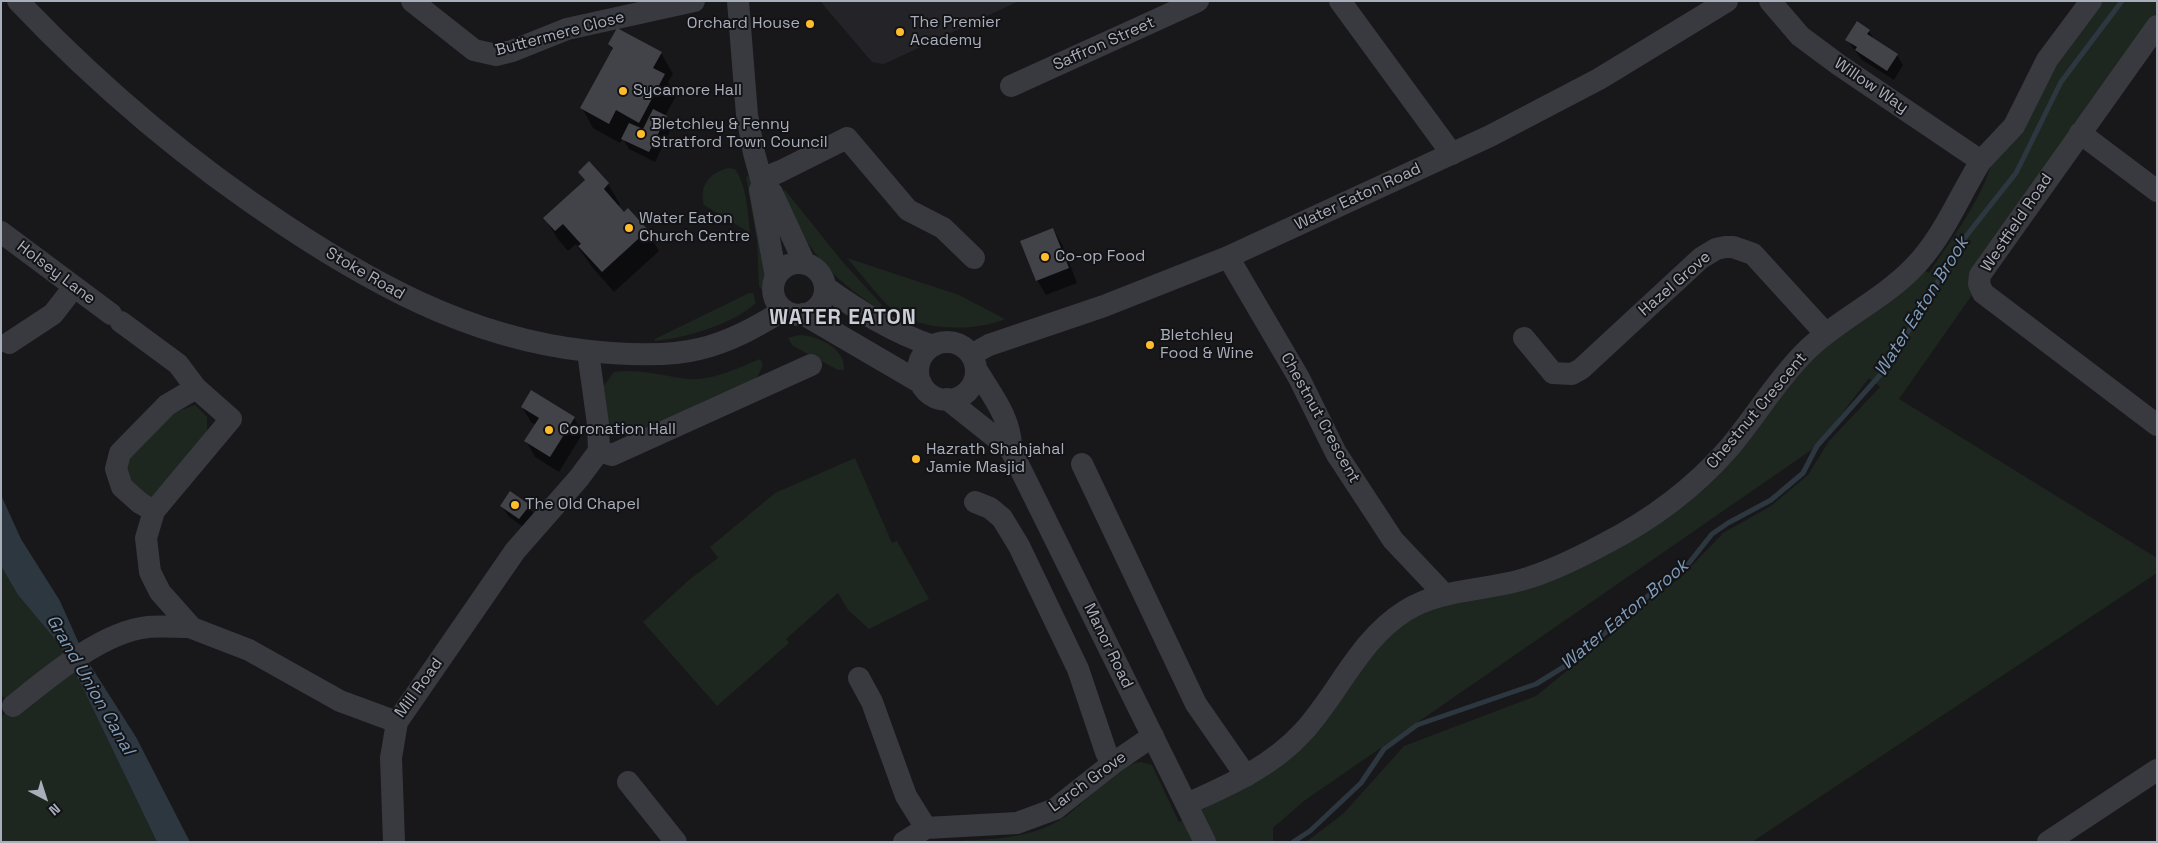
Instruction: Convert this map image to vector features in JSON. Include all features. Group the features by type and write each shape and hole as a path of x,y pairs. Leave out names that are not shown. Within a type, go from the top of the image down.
{"street":[{"name":"Stoke Road","path":"18,1 85,69 226,185 312,243 406,298 456,319 504,336 556,347 588,352 642,354 698,350 794,312"},
{"name":"Buttermere Close","path":"412,1 468,46 479,52 496,54 512,50 567,29 694,1"},
{"path":"738,1 747,115 762,180 761,196 776,277 773,291 778,305 794,312 921,383 935,397 947,400 960,397 967,392 975,378 973,362 964,348 955,343 945,342 933,346 919,363 918,372 921,383"},
{"name":"Saffron Street","path":"1011,86 1198,1"},
{"path":"1340,1 1452,154"},
{"name":"Water Eaton Road","path":"973,362 989,345 1104,306 1228,257 1520,122 1573,94 1727,1"},
{"name":"Willow Way","path":"1770,1 1800,36 1839,65 1981,161"},
{"path":"1826,334 1895,285 1916,266 1943,229 1981,161 2014,126 2047,60 2090,1"},
{"name":"Westfield Road","path":"2157,26 1980,275 1979,284 1984,293 2157,425"},
{"path":"2080,133 2157,191"},
{"path":"762,180 847,138 908,210 943,228 974,258"},
{"path":"762,180 772,193 805,264"},
{"name":"Holsey Lane","path":"1,232 178,364 196,388"},
{"name":"Hazel Grove","path":"1524,338 1553,373 1572,374 1580,369 1701,258 1716,249 1733,247 1753,254 1826,334"},
{"name":"Chestnut Crescent","path":"1228,257 1299,378 1336,453 1393,540 1444,594"},
{"path":"776,277 790,265 805,264 818,271 825,287 878,322 933,346"},
{"path":"9,343 53,314 74,287"},
{"path":"794,312 810,312 821,302 825,287"},
{"name":"Chestnut Crescent","path":"1187,804 1246,776 1273,759 1303,732 1361,653 1386,626 1416,604 1444,594 1524,579 1587,553 1622,535 1654,515 1711,467 1729,448 1794,365 1826,334"},
{"path":"588,352 598,424 599,452 612,455 811,365"},
{"name":"Manor Road","path":"973,362 1003,415 1009,429 1011,450 1205,842"},
{"path":"154,511 140,504 122,487 116,469 120,453 167,405 196,388"},
{"name":"Mill Road","path":"196,388 232,419 154,511 146,538 150,572 160,592 190,626 249,650 340,701 397,722 515,551 579,478 599,452"},
{"name":"Manor Road","path":"947,400 1011,450"},
{"path":"1082,464 1196,704 1246,776"},
{"path":"975,502 990,508 1002,518 1020,546 1078,670 1106,752 1112,764"},
{"path":"13,706 57,670 115,637 146,628 190,626"},
{"path":"859,678 872,702 906,796 926,828"},
{"path":"394,842 391,758 397,722"},
{"name":"Larch Grove","path":"904,842 926,828 1017,823 1055,809 1112,764 1152,736"},
{"path":"2048,842 2157,770"},
{"path":"628,782 676,842"}],"shaded area":[{"name":"The Premier Academy","path":"820,1 1019,1 884,64 872,62"},
{"path":"2100,1 2157,1 2157,12 2065,141 1972,295 1899,399 2157,558 2157,573 1752,842 1306,842 1344,813 1404,746 1536,696 1611,635 1644,604 1681,577 1723,533 1771,506 1808,475 1829,441 1880,387 1869,378 1817,446 1304,801 1273,828 1273,842 944,842 1022,835 1052,824 1074,810 1121,769 1140,762 1152,765 1179,822 1241,789 1377,646 1417,613 1620,544 1807,363 1922,269 1929,273 1976,201 1993,155 2044,78"},
{"path":"728,168 735,169 742,184 750,233 704,205 703,192 707,181 716,173"},
{"path":"749,176 759,206 768,280 762,290 759,286 757,241 746,177"},
{"path":"785,190 842,261 882,305 879,309 846,285 820,260 800,230 791,212 782,193"},
{"path":"847,258 959,295 1005,319 979,326 948,327 932,326 904,317 893,310 875,292"},
{"path":"749,293 753,293 756,303 735,317 695,333 655,341 655,339"},
{"path":"798,335 813,337 829,344 840,355 844,370 838,370 793,346 788,338"},
{"path":"760,359 763,365 756,380 628,436 614,430 607,418 602,388 614,372 642,372 697,379 725,373"},
{"path":"195,405 207,417 207,432 150,499 126,481 125,457 173,413"},
{"path":"855,458 892,543 897,541 929,599 869,629 848,610 838,593 786,639 789,643 717,706 643,622 690,579 718,558 710,547 775,493"},
{"path":"1,566 18,595 59,644 82,686 157,842 1,842 1,717 13,706 1,695"}],"water":[{"name":"Grand Union Canal","path":"1,495 21,539 60,601 85,657 136,737 190,842 157,842 82,686 59,644 18,595 1,566"}],"building":[{"path":"1857,21 1870,30 1867,34 1898,54 1887,71 1855,50 1857,47 1845,40"},
{"name":"Sycamore Hall","path":"617,28 662,52 653,68 665,74 639,123 616,110 609,124 580,108 613,48 608,44"},
{"name":"Bletchley & Fenny Stratford Town Council","path":"653,109 667,116 649,152 621,139 629,123 643,129"},
{"path":"589,161 609,183 604,189 624,212 628,208 648,230 602,272 578,246 581,244 563,224 555,231 543,218 585,180 578,172"},
{"path":"1053,228 1069,268 1036,281 1020,241"},
{"name":"Coronation Hall","path":"531,390 575,417 550,457 524,441 539,418 521,407"},
{"name":"The Old Chapel","path":"510,491 530,505 519,519 500,506"}],"waterway":[{"name":"Water Eaton Brook","path":"1293,842 1310,831 1361,783 1384,749 1417,725 1536,684 1570,663 1662,584 1685,568 1712,534 1728,523 1771,500 1803,473 1817,446 1881,374 1920,313 1959,245 2016,173 2061,82 2122,1"}],"place":[{"name":"Orchard House","path":"810,24"},
{"name":"The Premier Academy","path":"900,32"},
{"name":"Sycamore Hall","path":"623,91"},
{"name":"Bletchley & Fenny Stratford Town Council","path":"641,134"},
{"name":"Water Eaton Church Centre","path":"629,228"},
{"name":"Co-op Food","path":"1045,257"},
{"name":"Bletchley Food & Wine","path":"1150,345"},
{"name":"Coronation Hall","path":"549,430"},
{"name":"Hazrath Shahjahal Jamie Masjid","path":"916,459"},
{"name":"The Old Chapel","path":"515,505"}],"district":[{"name":"WATER EATON","path":"843,318"}]}
